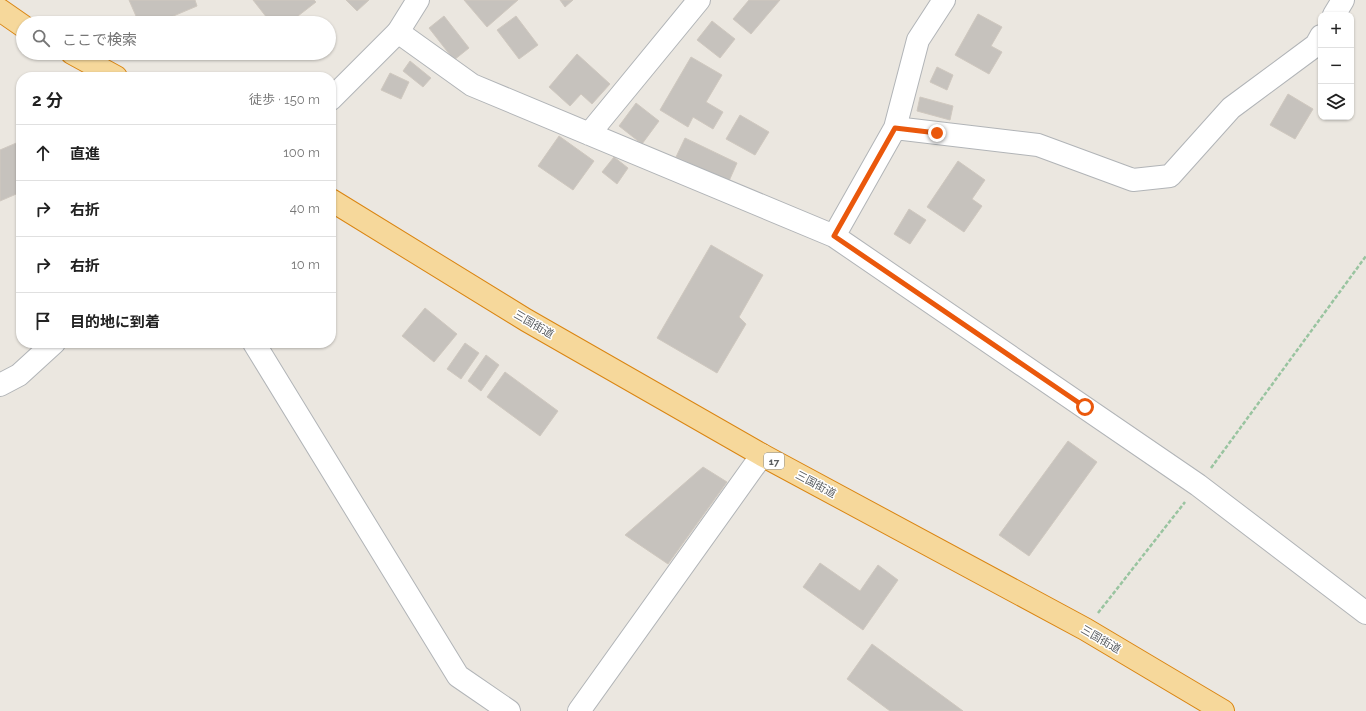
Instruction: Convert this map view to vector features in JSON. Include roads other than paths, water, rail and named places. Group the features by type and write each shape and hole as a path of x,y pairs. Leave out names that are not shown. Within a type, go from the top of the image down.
{"highway":[{"path":"0,10 16,21"},
{"path":"85,60 107,72"},
{"name":"三国街道","path":"336,203 526,320 762,455 1085,629 1223,711"}],"street":[{"path":"336,94 398,32 418,0"},
{"path":"589,134 699,0"},
{"path":"834,236 895,128 918,40 944,0"},
{"path":"1336,12 1343,0"},
{"path":"398,32 472,86 834,236 1198,485 1366,612"},
{"path":"895,128 1038,145 1133,180 1170,176 1231,108 1316,45 1318,41"},
{"path":"0,385 19,375 49,348"},
{"path":"257,348 458,676 509,711"},
{"path":"579,711 762,455"}]}
